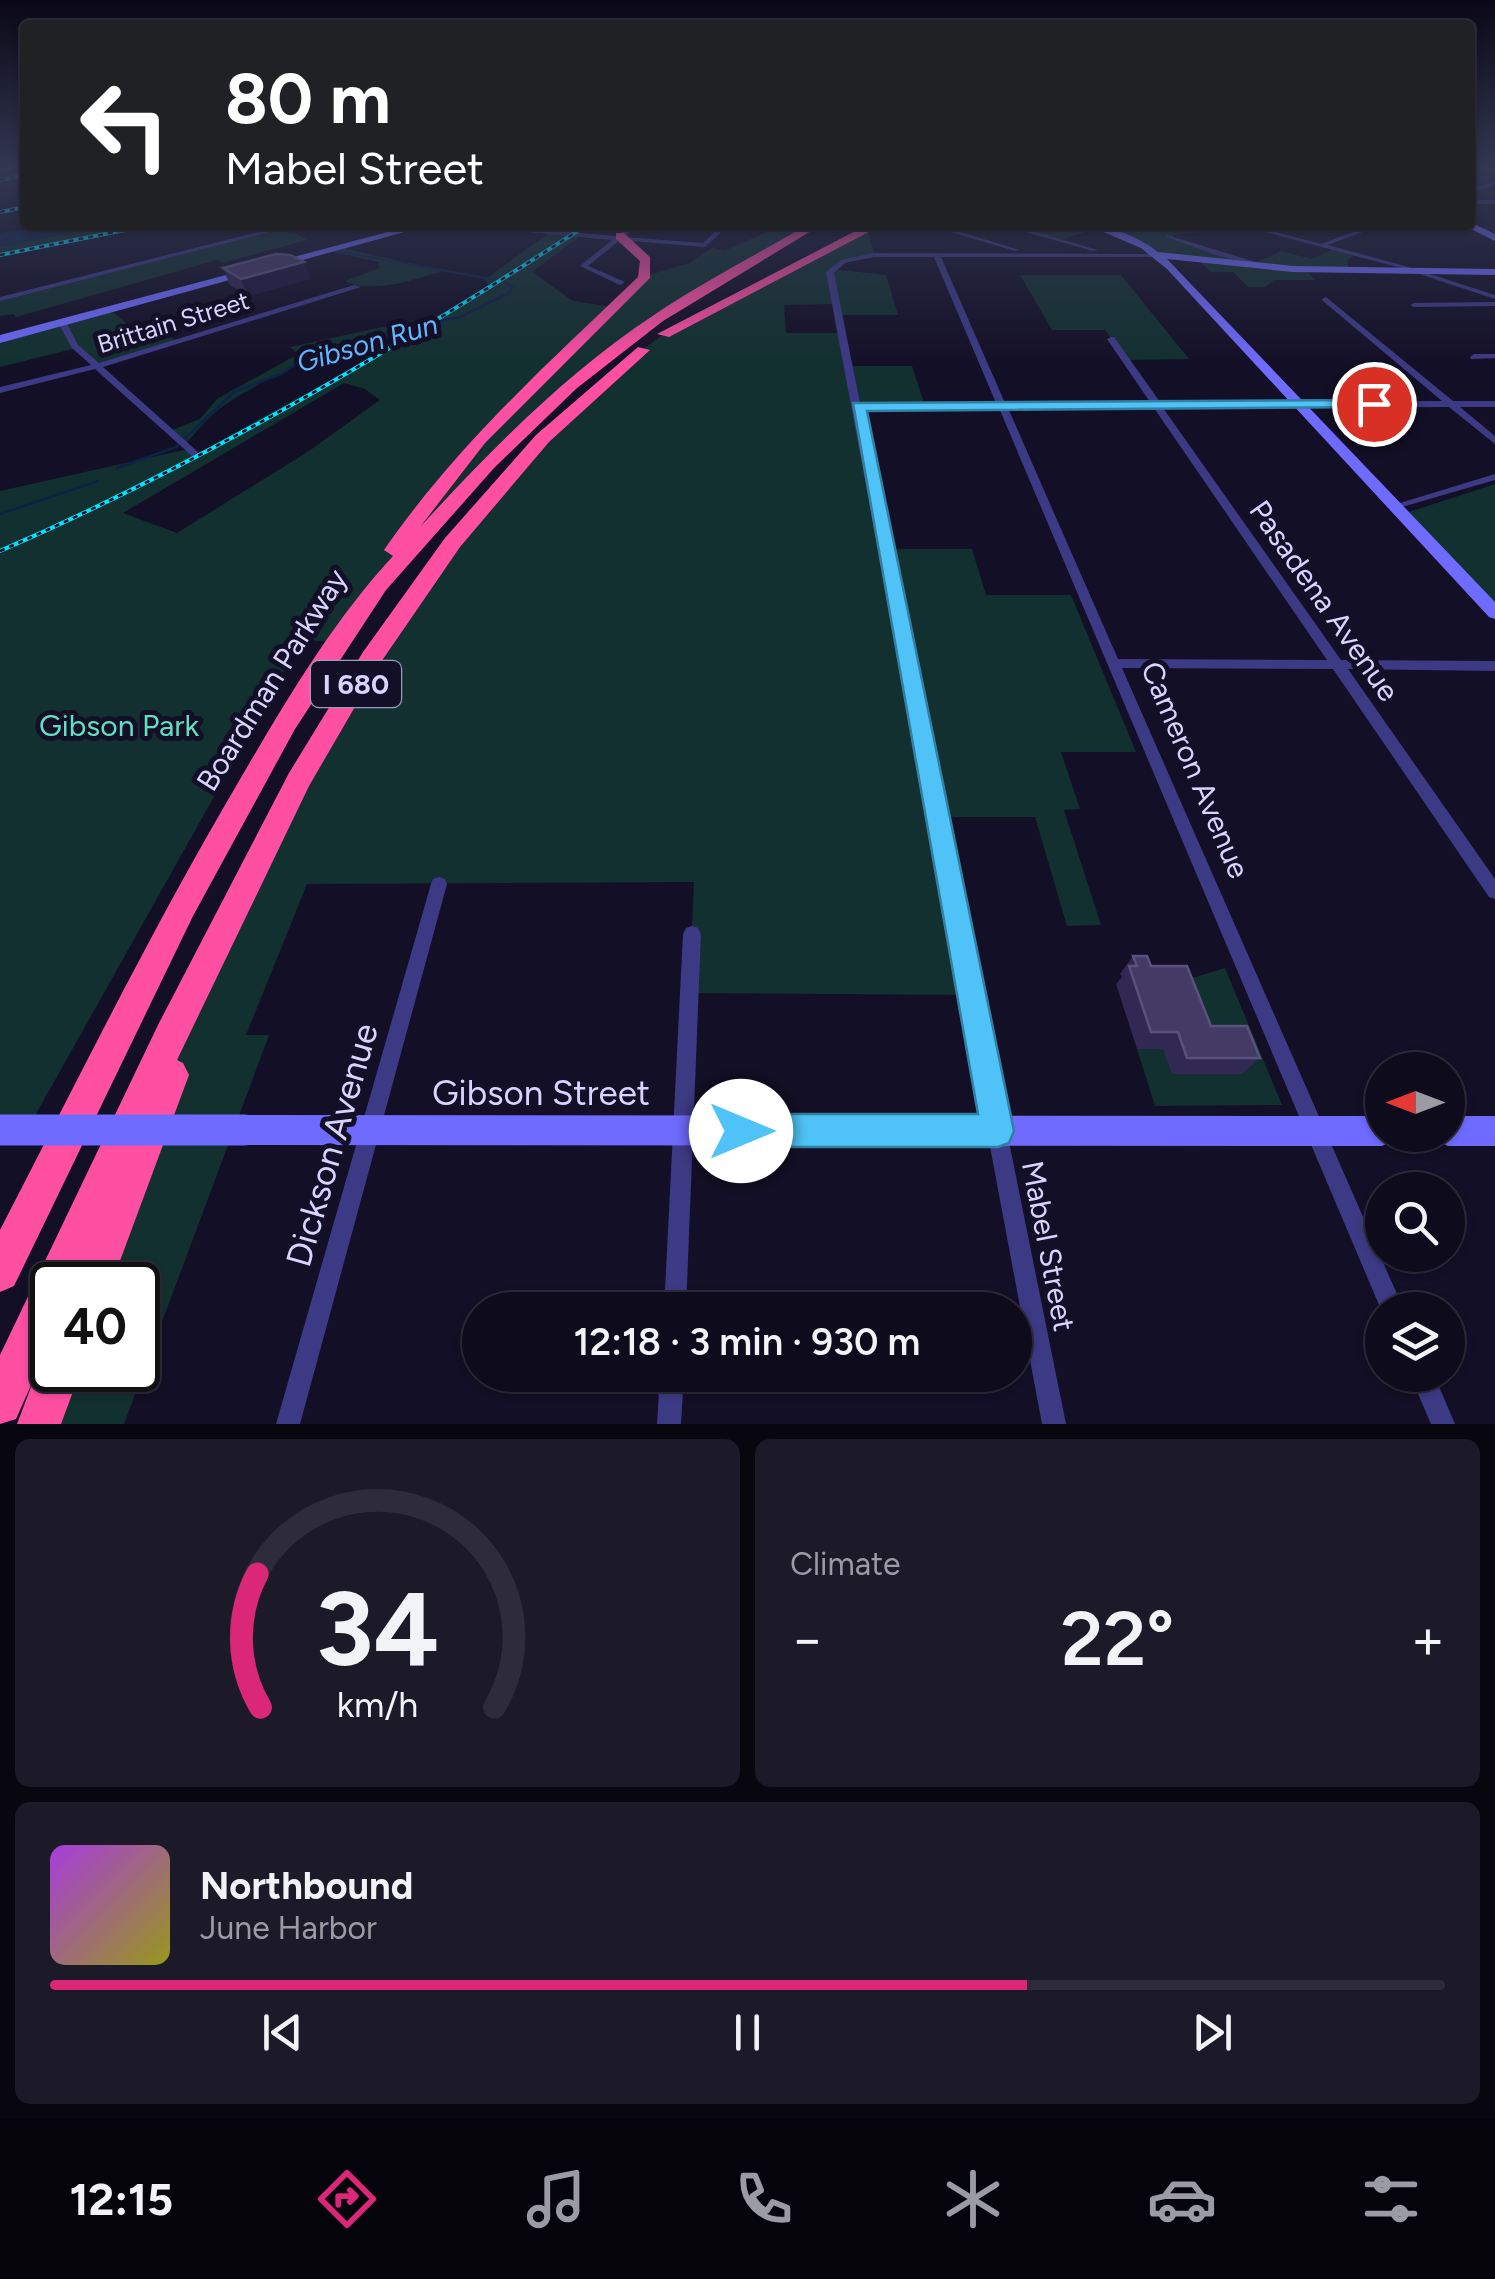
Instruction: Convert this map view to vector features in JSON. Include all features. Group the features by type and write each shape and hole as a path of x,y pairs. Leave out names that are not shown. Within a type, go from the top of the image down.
{"highway":[{"path":"331,653 418,513 458,463 542,374 644,278 646,260 630,233"},
{"name":"Boardman Parkway","path":"0,1272 191,890 331,653 378,585 488,464 557,397 658,318 801,233"},
{"name":"I 680","path":"66,1262 238,897 355,686 449,548 561,421 664,334 730,288 821,233"},
{"path":"664,334 860,233"},
{"path":"101,1262 238,897"},
{"path":"0,1237 94,1084"},
{"name":"I 680","path":"0,1403 30,1339"},
{"path":"39,1424 51,1392"}],"street":[{"path":"0,299 260,233"},
{"path":"0,338 394,233"},
{"path":"620,283 583,266 625,233"},
{"path":"641,233 705,245 717,233"},
{"path":"959,233 1032,255"},
{"path":"1034,233 1110,255"},
{"path":"1111,233 1151,251 1495,613"},
{"path":"1276,233 1421,272 1495,300"},
{"path":"1322,245 1354,233"},
{"path":"1169,236 1218,254 1272,267"},
{"path":"937,255 1110,255 1151,251 1272,267 1495,272"},
{"name":"Mabel Street","path":"937,255 874,256 843,261 832,269 831,281 1054,1424"},
{"name":"Cameron Avenue","path":"937,255 1386,1292"},
{"name":"Brittain Street","path":"0,390 97,366 357,287"},
{"path":"1326,299 1495,441"},
{"path":"1414,305 1495,300"},
{"path":"63,324 74,346 195,454"},
{"name":"Pasadena Avenue","path":"1111,339 1495,892"},
{"path":"1474,356 1495,356"},
{"path":"858,406 1495,404"},
{"path":"1396,506 1495,477"},
{"path":"1114,663 1495,666"},
{"name":"Dickson Avenue","path":"288,1424 439,884"},
{"path":"676,1292 692,934"},
{"name":"Gibson Street","path":"0,1130 1365,1131"},
{"path":"1465,1131 1495,1131"},
{"path":"670,1424 671,1392"},
{"path":"1429,1392 1443,1424"}],"green space":[{"path":"65,233 108,233 0,255 0,247"},
{"path":"260,233 296,233 307,240 223,263 217,260 16,317 0,316 0,299"},
{"name":"Gibson Park","path":"549,233 583,234 532,272 573,301 613,307 645,276 689,263 713,247 724,251 764,233 800,233 684,301 543,409 338,642 302,640 27,1130 0,1131 0,491 188,449 196,454 407,338 389,337 340,348 285,371 222,407 184,445 169,431 200,419 217,399 298,354 290,347 452,312 491,286 484,280","holes":["344,383 365,389 380,400 309,451 177,533 123,513"]},
{"path":"859,233 869,233 874,255 847,260 832,269 886,275 898,315 838,315 835,304 784,305 786,333 842,333 850,366 912,366 925,406 859,406 972,995 689,993 694,882 307,884 246,1035 269,1035 160,1327 160,1262 100,1262 238,897 307,768 473,517 638,353 664,334"},
{"path":"1036,233 1081,233 1060,240"},
{"path":"1111,233 1187,233 1171,236 1254,263 1282,251 1311,259 1334,249 1356,254 1347,260 1349,271 1305,270 1316,280 1274,280 1265,287 1248,287 1233,272 1211,272 1195,257 1158,255"},
{"path":"342,248 443,271 394,284 356,285 345,281 379,268 379,262 329,251"},
{"path":"1020,275 1121,275 1189,359 1126,360 1105,330 1052,330"},
{"path":"112,311 136,331 154,326 178,342 97,366 77,348 0,367 0,339"},
{"path":"1495,484 1495,613 1406,513"},
{"path":"896,549 972,549 986,595 1071,595 1136,752 1061,752 1080,809 1064,810 1101,925 1067,926 1035,817 951,817"},
{"path":"1225,968 1282,1105 1155,1106 1137,1049 1163,1049 1194,1042 1173,984"},
{"path":"51,1392 136,1392 124,1424 39,1424"}],"water":[{"path":"0,233 65,233 0,247"}],"building":[{"path":"276,254 304,262 241,279 223,268"},
{"path":"1133,956 1147,956 1151,966 1187,966 1211,1026 1247,1026 1260,1058 1187,1058 1178,1032 1151,1032 1129,966 1137,966"}],"waterway":[{"name":"Gibson Run","path":"342,252 496,280"},
{"name":"Gibson Run","path":"117,468 176,447 234,392 281,374 307,357 380,334 460,317 509,293 512,287 504,281"},
{"name":"Gibson Run","path":"0,514 98,481"}],"railway":[{"path":"0,255 108,233"},
{"path":"0,551 227,441 445,314 574,233"}],"route":[{"path":"741,1131 998,1131 858,406 1374,404"}]}
